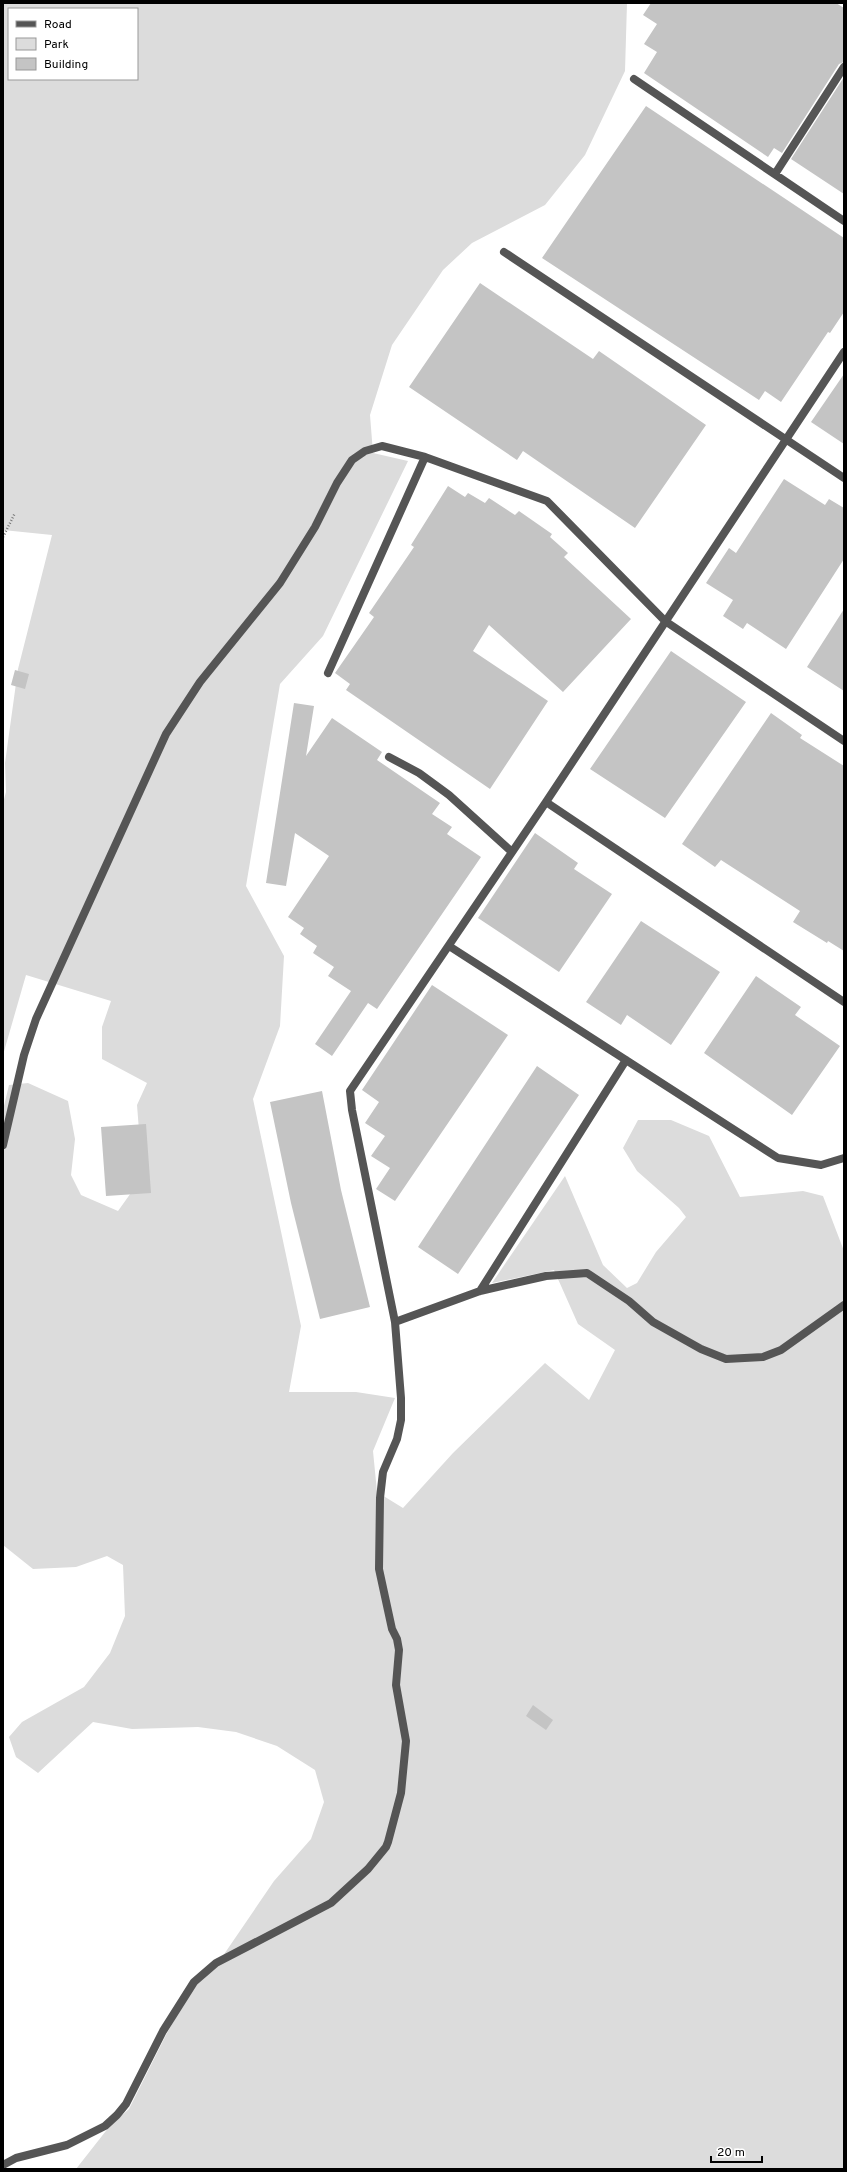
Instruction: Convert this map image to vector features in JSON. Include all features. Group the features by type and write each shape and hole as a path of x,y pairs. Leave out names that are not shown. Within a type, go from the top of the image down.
{"street":[{"path":"776,174 844,67"},
{"path":"634,79 844,221"},
{"path":"504,252 844,478"},
{"path":"3,2165 16,2158 67,2145 105,2126 126,2104 163,2031 194,1982 216,1963 331,1903 368,1869 386,1847 400,1793 406,1741 396,1684 399,1650 397,1639 390,1623 379,1569 380,1498 383,1472 397,1439 401,1420 401,1398 394,1322 352,1110 350,1091 546,802 844,352"},
{"path":"3,1145 24,1056 36,1019 166,734 200,682 280,583 315,527 337,484 352,460 365,451 382,446 426,457 547,501 665,622 844,741"},
{"path":"328,673 426,457"},
{"path":"389,757 419,773 449,796 512,852"},
{"path":"546,802 844,1002"},
{"path":"449,946 778,1158 821,1165 844,1158"},
{"path":"480,1291 626,1060"},
{"path":"394,1322 480,1291 546,1276 587,1273 629,1301 653,1322 700,1349 726,1359 763,1357 781,1350 844,1305"}],"path":[{"path":"3,538 15,513"}],"green space":[{"path":"3,3 627,3 625,71 585,155 545,205 472,243 443,270 392,345 370,415 373,453 408,461 323,636 280,684 246,886 284,956 280,1026 253,1099 301,1326 289,1392 356,1392 395,1398 373,1451 377,1492 403,1508 453,1453 545,1363 589,1400 615,1350 578,1324 554,1270 492,1283 565,1176 603,1265 627,1288 637,1283 656,1252 686,1217 679,1208 637,1171 623,1148 638,1120 671,1120 709,1136 740,1197 803,1191 823,1196 844,1251 844,2169 76,2169 109,2127 129,2109 167,2033 195,1984 216,1966 274,1881 311,1839 324,1802 315,1770 277,1746 236,1732 198,1727 132,1729 93,1722 38,1773 16,1757 9,1737 22,1722 84,1687 110,1653 125,1616 123,1565 107,1556 76,1567 33,1569 3,1545 3,1110 9,1085 28,1083 68,1101 75,1139 71,1175 81,1195 118,1211 133,1190 141,1156 137,1105 147,1083 102,1059 102,1027 111,1001 26,975 3,1055 3,803 6,792 5,763 18,669 52,535 3,530"}],"building":[{"path":"651,3 836,3 844,8 844,62 839,64 782,153 774,148 768,157 644,73 657,52 644,44 657,24 643,15"},
{"path":"844,77 844,194 791,159"},
{"path":"646,106 844,238 844,312 830,333 828,332 781,402 765,391 759,400 542,258"},
{"path":"480,283 593,359 599,351 706,425 635,528 523,451 517,460 409,387"},
{"path":"844,374 844,444 811,422"},
{"path":"784,479 825,505 829,499 844,508 844,559 786,649 747,623 743,629 723,616 733,600 706,583 729,548 736,553"},
{"path":"448,486 465,497 468,493 485,503 489,498 515,515 519,511 552,534 550,537 568,553 564,557 631,619 563,692 489,625 473,651 548,701 490,789 346,690 350,684 335,673 374,617 369,613 414,547 411,545"},
{"path":"844,609 844,691 807,667"},
{"path":"671,651 746,702 665,818 590,769"},
{"path":"15,670 29,674 25,689 11,685"},
{"path":"294,703 314,706 306,756 332,718 382,752 377,760 440,803 432,814 452,827 447,834 481,857 377,1009 368,1003 332,1056 315,1044 351,991 328,976 334,967 313,953 317,946 300,934 304,928 288,917 329,856 295,833 286,886 266,883"},
{"path":"771,713 802,735 800,738 844,766 844,951 828,941 827,943 793,922 800,911 721,860 715,867 682,844"},
{"path":"535,833 578,863 574,869 612,894 559,972 478,918"},
{"path":"641,921 720,972 671,1045 627,1015 621,1025 586,1002"},
{"path":"756,976 801,1007 795,1015 840,1046 792,1115 704,1053"},
{"path":"432,985 508,1035 395,1201 376,1189 390,1168 371,1156 385,1136 365,1123 379,1102 362,1090"},
{"path":"537,1066 579,1095 458,1274 418,1247"},
{"path":"322,1091 341,1190 370,1307 320,1319 291,1203 270,1102"},
{"path":"146,1124 151,1193 106,1196 101,1127"},
{"path":"533,1705 553,1720 546,1730 526,1716"}]}
